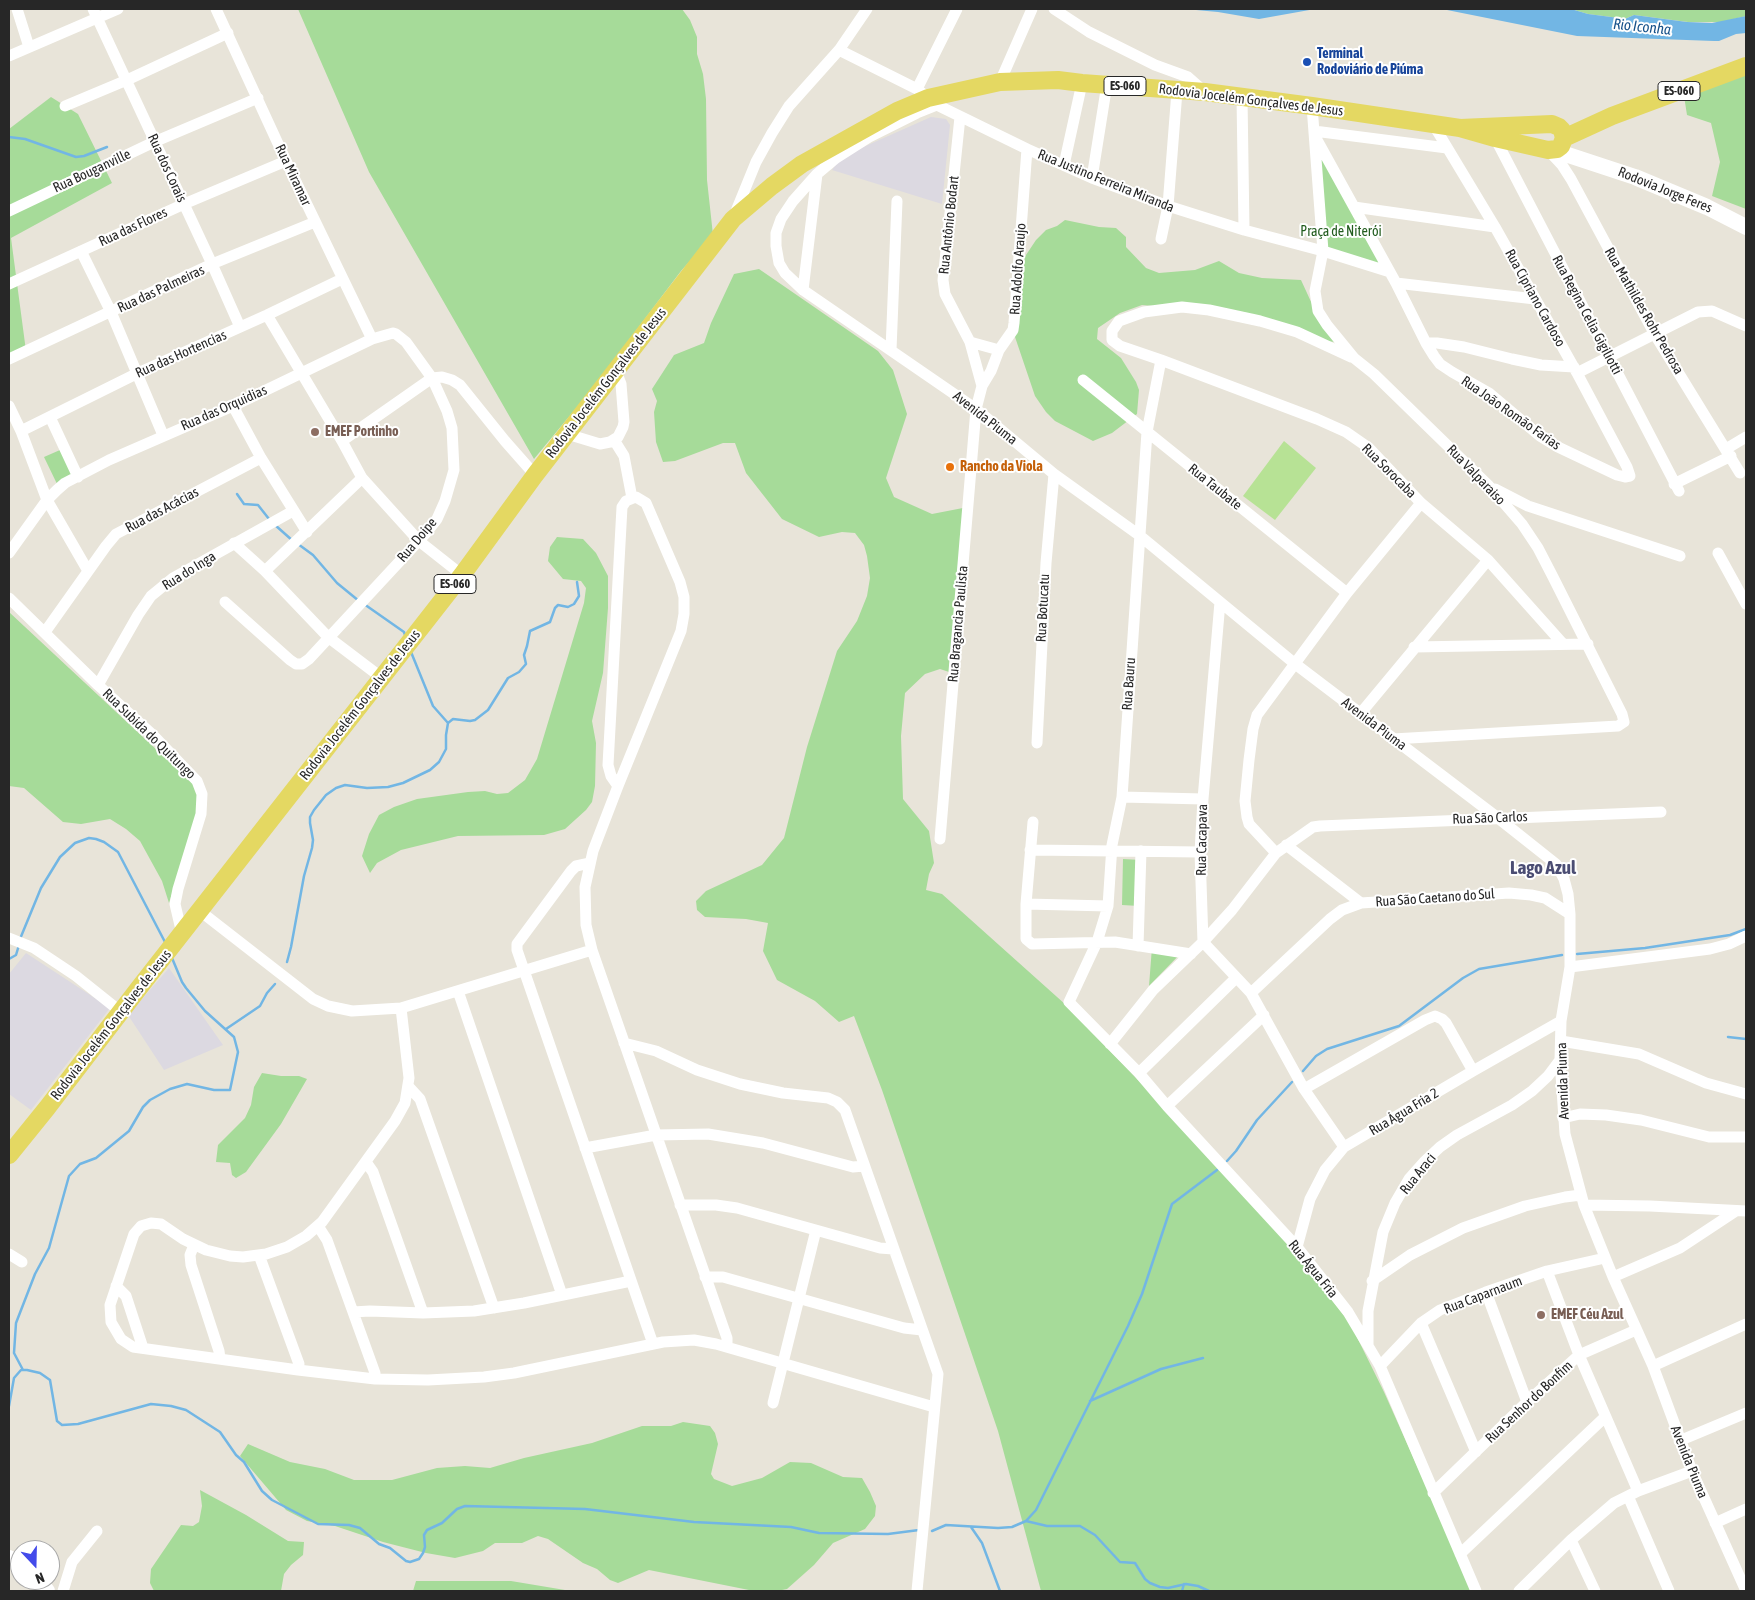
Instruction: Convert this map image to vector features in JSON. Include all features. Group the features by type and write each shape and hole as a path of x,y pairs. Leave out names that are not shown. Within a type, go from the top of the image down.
{"main road":[{"name":"Rodovia Jocelém Gonçalves de Jesus","path":"9,1155 462,575 535,475 733,219 802,164 888,115 927,98 1000,82 1058,80 1205,92 1460,128 1495,138 1554,145 1612,116 1746,66"},
{"name":"Rodovia Jocelém Gonçalves de Jesus","path":"1460,128 1550,124 1612,116"},
{"path":"1550,124 1562,130 1554,145"},
{"name":"Rodovia Jorge Feres","path":"1554,145 1582,159 1635,177 1707,207 1746,227"}],"street":[{"path":"18,9 29,47"},
{"path":"9,56 95,14 118,9"},
{"name":"Rua Miramar","path":"216,9 314,222 372,339"},
{"path":"733,219 756,162 789,106 839,50 867,9"},
{"path":"927,98 957,9"},
{"path":"1000,82 1032,9"},
{"path":"1054,9 1089,32 1154,65 1188,77 1205,92"},
{"name":"Rua dos Corais","path":"95,14 240,327"},
{"path":"65,106 228,34"},
{"name":"Rua Justino Ferreira Miranda","path":"839,50 960,117 1092,178 1168,206 1244,230 1323,251 1390,272"},
{"path":"1064,165 1082,83"},
{"path":"1092,178 1107,84"},
{"path":"1161,239 1168,206 1176,91"},
{"path":"1242,97 1244,230"},
{"name":"Rua Bouganville","path":"9,211 154,142 258,98"},
{"name":"Avenida Piuma","path":"927,98 917,113 869,137 836,158 818,174 781,219 776,233 779,263 785,273 803,290 976,409 1054,474 1139,535 1294,664 1556,864 1564,879 1570,914 1570,967 1561,1021 1560,1060 1563,1118 1565,1134 1582,1200 1613,1277 1653,1366 1679,1441 1746,1591"},
{"name":"Rua Valparaiso","path":"1312,106 1323,251 1315,291 1318,311 1327,326 1354,358 1374,374 1489,486 1522,524 1538,548 1588,644 1622,714 1624,722 1618,726 1393,739"},
{"name":"Rua Antônio Bodart","path":"960,117 944,280 945,294 970,342 982,386"},
{"name":"Rua Cipriano Cardoso","path":"1433,124 1495,227 1576,370 1630,476"},
{"path":"1314,133 1446,148"},
{"name":"Rua João Romão Farias","path":"1314,133 1396,283 1426,343 1440,364 1489,393 1540,436 1588,462 1617,475 1630,476"},
{"name":"Rua Regina Celia Gigiliotti","path":"1495,138 1677,488 1728,453"},
{"name":"Rua Mathildes Rohr Pedrosa","path":"1554,145 1562,165 1654,333 1740,473"},
{"name":"Rua Adolfo Araujo","path":"976,409 982,386 991,371 999,350 1013,330 1027,149"},
{"name":"Rua das Flores","path":"9,284 184,204 286,161"},
{"path":"803,290 818,174"},
{"path":"891,350 896,201"},
{"path":"1354,207 1495,227"},
{"name":"Rua das Palmeiras","path":"9,359 212,264 314,222"},
{"path":"81,251 111,312 163,435"},
{"name":"Rua das Hortencias","path":"21,431 138,373 342,279"},
{"path":"1396,283 1535,299"},
{"name":"Rua Sorocaba","path":"1354,358 1297,332 1260,321 1209,310 1182,307 1144,312 1118,321 1111,336 1114,343 1135,352 1317,419 1346,432 1369,448 1421,503 1488,560 1563,644"},
{"path":"1426,343 1464,347 1541,365 1576,370 1609,356 1689,315 1705,310 1712,311 1746,326"},
{"path":"267,315 302,372 362,478 419,541 462,575"},
{"name":"Rua das Orquidias","path":"9,553 56,490 109,460 233,406 372,339 393,333 406,342"},
{"name":"Rua Doipe","path":"225,602 296,664 302,664 309,659 426,533 442,509 454,470 452,428 447,411 432,378 406,342"},
{"path":"970,342 999,350"},
{"name":"Rua Bauru","path":"1069,1002 1096,942 1108,906 1112,851 1122,797 1147,432 1161,360"},
{"path":"567,434 600,444 614,440 621,432 624,422 621,384 616,371"},
{"path":"342,441 432,378 442,377 460,385 535,475"},
{"name":"Rua Taubate","path":"1083,380 1347,593"},
{"path":"9,406 21,431 47,500 88,571"},
{"path":"233,406 261,458 307,532"},
{"name":"Rua Bragancia Paulista","path":"940,839 976,409"},
{"path":"50,417 78,477"},
{"path":"1728,453 1746,437"},
{"path":"614,440 624,456 632,498"},
{"name":"Rua das Acácias","path":"45,632 116,534 261,458"},
{"name":"Rua Botucatu","path":"1037,743 1046,563 1054,474"},
{"path":"265,571 362,478"},
{"path":"1489,486 1528,506 1680,556"},
{"path":"618,786 610,776 608,765 622,507 626,501 632,498 640,498 646,503 680,582 684,597 684,614 681,631 618,786 590,863 584,899 586,925 592,950 727,1338 727,1347"},
{"path":"1276,853 1249,824 1247,817 1245,802 1249,760 1257,715 1347,593 1421,503"},
{"name":"Rua do Inga","path":"98,685 151,596 173,578 293,511"},
{"path":"234,543 265,571 328,637 382,678"},
{"path":"1718,553 1746,604"},
{"path":"1360,714 1488,560"},
{"name":"Rua Subida do Quitungo","path":"9,598 98,685 153,735 197,781 202,794 201,814 176,896 176,912 182,934"},
{"name":"Rua Cacapava","path":"1203,942 1200,852 1202,799 1220,602"},
{"path":"1414,647 1588,644"},
{"path":"1122,797 1202,799"},
{"name":"Rua São Carlos","path":"1286,845 1313,827 1320,826 1661,812"},
{"path":"1033,822 1026,904 1026,939 1032,944 1115,942 1192,954"},
{"path":"1110,1044 1152,990 1192,954 1232,910 1276,853 1286,845"},
{"name":"Rua São Caetano do Sul","path":"1286,845 1361,903 1509,893 1545,898 1570,914"},
{"path":"1030,850 1200,852"},
{"path":"1138,946 1141,851"},
{"path":"590,863 576,866 571,871 517,944 517,950 653,1344"},
{"path":"1251,993 1330,919 1342,910 1361,903"},
{"path":"1026,904 1108,906"},
{"path":"200,911 320,1003 352,1011 401,1008 592,950"},
{"path":"1570,967 1710,949 1746,937"},
{"path":"9,938 34,948 76,976 121,1012"},
{"path":"1203,942 1251,993 1304,1089 1344,1147"},
{"path":"1139,1073 1236,978"},
{"path":"458,991 562,1295"},
{"name":"Rua Água Fria","path":"1069,1002 1139,1073 1297,1247 1348,1312 1380,1366 1476,1591"},
{"path":"401,1008 408,1086 401,1112 318,1226 297,1242 276,1251 259,1255 230,1256 194,1245 161,1224 151,1223 141,1226 134,1234 109,1311 113,1327 121,1339 133,1347 298,1370 375,1379 428,1380 484,1376 544,1368 672,1340 694,1340 727,1347 934,1407"},
{"path":"1167,1106 1264,1015"},
{"path":"1304,1089 1424,1020 1435,1016 1442,1019 1473,1071"},
{"name":"Rua Água Fria 2","path":"1297,1247 1310,1199 1324,1170 1344,1147 1561,1021"},
{"path":"1561,1041 1639,1054 1706,1083 1746,1094"},
{"path":"624,1043 656,1051 697,1070 740,1084 783,1094 833,1100 841,1106 847,1116 938,1374 917,1591"},
{"name":"Rua Araci","path":"1368,1347 1368,1311 1372,1281 1383,1232 1395,1203 1409,1179 1440,1147 1457,1135 1512,1105 1532,1091 1548,1076 1560,1060"},
{"path":"408,1086 420,1099 494,1308"},
{"path":"1563,1118 1580,1114 1606,1115 1641,1120 1709,1137 1746,1137"},
{"path":"585,1148 656,1135 691,1133 726,1136 763,1143 853,1167 864,1166"},
{"path":"366,1162 373,1172 423,1313"},
{"path":"1372,1281 1410,1255 1463,1228 1525,1206 1565,1197 1650,1206 1741,1211"},
{"path":"680,1205 716,1205 736,1208 880,1248 893,1249"},
{"path":"1613,1277 1680,1248 1741,1211"},
{"path":"318,1226 327,1240 375,1373 375,1379"},
{"path":"773,1403 816,1230"},
{"path":"194,1245 190,1255 190,1265 220,1359"},
{"path":"9,1254 22,1262"},
{"path":"259,1255 298,1364 298,1370"},
{"name":"Rua Caparnaum","path":"1380,1366 1421,1323 1440,1310 1486,1292 1547,1272 1605,1258"},
{"path":"1547,1272 1669,1591"},
{"path":"705,1276 723,1278 904,1328 922,1330"},
{"path":"353,1312 423,1313 494,1308 631,1281"},
{"path":"116,1286 126,1296 143,1348"},
{"path":"1486,1292 1527,1402"},
{"path":"1421,1323 1476,1452"},
{"path":"1653,1366 1746,1324"},
{"name":"Rua Senhor do Bonfim","path":"1433,1493 1527,1402 1579,1355 1636,1330"},
{"path":"1679,1441 1746,1413"},
{"path":"1460,1554 1604,1417"},
{"path":"1519,1591 1614,1503 1692,1471"},
{"path":"1715,1523 1746,1509"},
{"path":"63,1591 72,1562 97,1531"},
{"path":"1572,1540 1595,1591"}],"shaded area":[{"path":"931,117 946,119 950,125 942,204 832,170 841,157"},
{"path":"26,953 110,1008 31,1110 9,1094 9,974"},
{"path":"169,968 223,1045 164,1070 128,1015"}],"green space":[{"path":"298,9 682,9 690,20 697,37 697,54 703,74 706,99 707,180 713,235 681,271 591,390 534,459 369,172"},
{"path":"1571,9 1746,9 1746,16 1722,22 1688,22 1634,15 1625,19 1588,14"},
{"path":"1746,75 1746,209 1712,196 1720,162 1711,123 1687,115 1684,96"},
{"path":"51,97 78,114 112,183 11,238 26,351 9,360 9,129"},
{"name":"Praça de Niterói","path":"1311,132 1388,270 1321,249"},
{"path":"1065,220 1099,227 1116,228 1126,237 1126,247 1146,268 1159,273 1195,270 1219,261 1239,273 1262,278 1301,280 1318,317 1339,342 1317,341 1202,310 1142,305 1120,313 1098,328 1097,339 1121,358 1136,382 1139,390 1137,414 1112,433 1093,441 1055,421 1046,412 1035,396 1015,337 1024,258 1036,240 1046,230 1057,226"},
{"path":"759,269 878,351 893,370 907,414 886,478 894,497 932,514 968,507 952,673 940,669 925,674 905,693 901,736 903,799 929,831 934,863 929,874 926,890 942,894 1066,1005 1253,1200 1350,1323 1384,1392 1473,1591 1041,1591 998,1431 882,1090 854,1016 839,1022 815,1001 777,980 763,951 768,923 746,919 705,917 697,910 696,901 706,891 762,865 784,838 807,747 837,651 857,621 867,596 870,578 864,545 855,533 842,532 819,537 782,519 746,473 735,443 723,443 675,461 663,462 656,442 654,412 657,401 652,389 674,355 704,343 711,323 734,274"},
{"path":"1284,441 1316,468 1275,520 1243,496"},
{"path":"60,450 75,478 58,486 44,457"},
{"path":"557,537 583,539 596,553 608,576 608,608 603,673 592,721 596,743 595,786 592,802 565,829 544,835 458,836 401,850 377,863 370,873 362,856 369,834 379,815 394,807 417,799 468,792 508,793 525,780 537,759 584,603 586,588 581,581 563,579 548,561 550,547"},
{"path":"9,612 204,794 169,903 162,881 140,841 126,829 110,819 81,824 63,822 24,788 9,786"},
{"path":"1123,859 1141,860 1139,906 1122,905"},
{"path":"1152,947 1185,949 1149,986"},
{"path":"262,1073 299,1076 307,1079 281,1124 246,1172 236,1178 232,1175 230,1163 216,1162 218,1145 245,1118 251,1105 254,1087"},
{"path":"683,1422 710,1426 715,1433 718,1444 711,1474 714,1479 732,1486 762,1478 790,1462 811,1463 843,1477 862,1478 876,1506 875,1516 865,1529 833,1543 814,1565 787,1589 754,1591 649,1570 618,1583 610,1580 597,1569 583,1563 548,1539 538,1536 522,1543 495,1543 483,1551 455,1558 426,1553 383,1542 335,1526 307,1521 286,1510 240,1456 248,1444 290,1462 325,1469 354,1480 392,1480 437,1468 465,1466 490,1468 524,1458 592,1443 642,1426 671,1426"},
{"path":"200,1490 288,1541 304,1542 303,1555 284,1574 281,1591 154,1591 150,1583 151,1569 181,1525 193,1526 199,1522 202,1506"},
{"path":"416,1581 511,1581 571,1591 413,1591"}],"water":[{"path":"1185,9 1315,9 1259,19"},
{"name":"Rio Iconha","path":"1442,9 1571,9 1588,14 1625,19 1634,15 1687,22 1712,23 1746,16 1746,33 1736,34 1719,41 1577,36"}],"waterway":[{"path":"9,137 25,139 76,157 84,156 107,147"},
{"path":"237,494 244,504 258,505 269,519"},
{"path":"275,525 293,541"},
{"path":"298,544 313,555 337,583 359,601"},
{"path":"287,962 304,876 312,848 313,840 310,817 314,810 326,795 336,788 345,785 367,788 388,787 403,783 430,770 439,762 446,749 448,723 453,719 475,720 488,710 508,678 519,672 526,664 524,655 530,631 550,622 558,605 568,607 574,604 579,596 577,582"},
{"path":"364,604 404,632 405,635"},
{"path":"411,652 433,706 448,723"},
{"path":"20,939 41,888 60,857 75,843 89,838 104,842 118,852 166,944"},
{"path":"1577,954 1645,948 1730,935 1746,929"},
{"path":"9,959 16,955 19,945"},
{"path":"1303,1071 1316,1056 1327,1049 1399,1026 1463,978 1479,969 1562,955"},
{"path":"23,1370 14,1353 16,1323 35,1274 49,1248 69,1176 80,1164 96,1158 129,1131 143,1107 150,1100 170,1089 187,1084 214,1090 230,1090 238,1052 234,1037 205,1011 186,988 172,958"},
{"path":"226,1029 260,1006 267,993 275,984"},
{"path":"1728,1037 1746,1039"},
{"path":"1227,1161 1257,1120 1292,1082"},
{"path":"932,1531 946,1525 1012,1527 1026,1521 1036,1510 1128,1326 1142,1294 1172,1204 1217,1170"},
{"path":"1090,1401 1161,1369 1203,1358"},
{"path":"9,1406 14,1378 21,1370 27,1370 40,1373 50,1380 57,1421 62,1425 78,1424 151,1404 186,1410 220,1432 236,1455 244,1462 262,1491 272,1500 318,1524 349,1525 360,1528 379,1544 390,1548 410,1562 419,1559 423,1553 425,1547 424,1535 427,1530 442,1523 457,1509 465,1506 585,1509 694,1522 791,1527 819,1533 888,1534 919,1530"},
{"path":"1026,1521 1047,1526 1080,1526 1095,1535 1120,1562 1135,1563 1145,1579 1150,1583 1168,1588 1186,1584 1198,1586 1209,1591"},
{"path":"971,1527 982,1543 1000,1591"},
{"path":"1182,1591 1184,1584"}],"place":[{"name":"Terminal Rodoviário de Piúma","path":"1307,62"},
{"name":"EMEF Portinho","path":"315,432"},
{"name":"Rancho da Viola","path":"950,467"},
{"name":"EMEF Céu Azul","path":"1541,1315"}],"district":[{"name":"Lago Azul","path":"1543,868"}]}
